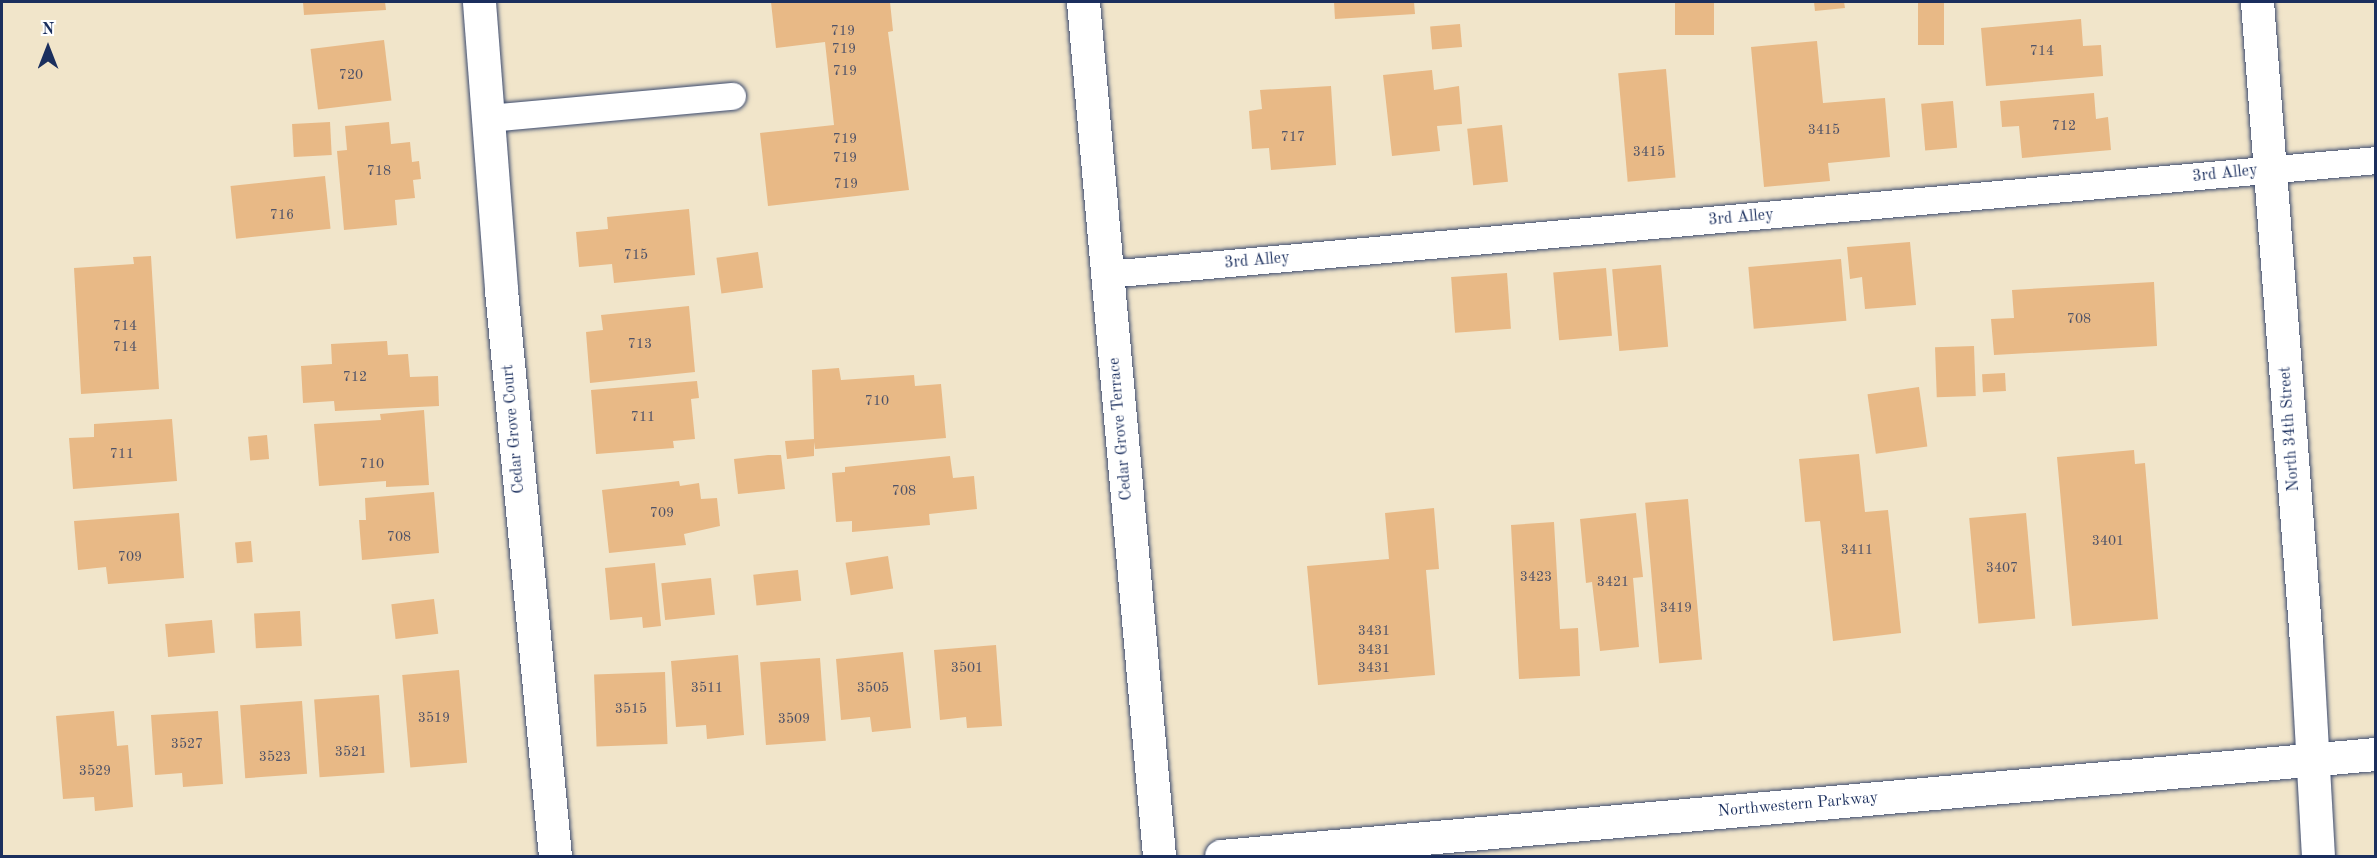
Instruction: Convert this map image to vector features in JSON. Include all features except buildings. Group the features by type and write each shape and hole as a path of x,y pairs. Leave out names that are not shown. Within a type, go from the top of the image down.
{"street":[{"name":"Cedar Grove Court","path":"479,2 555,856"},
{"name":"Cedar Grove Terrace","path":"1083,2 1159,856"},
{"name":"North 34th Street","path":"2257,2 2305,630 2318,856"},
{"name":"Northwestern Parkway","path":"1221,856 2376,754"}],"lane":[{"path":"488,118 732,96"},
{"name":"3rd Alley","path":"1107,274 2376,160"}]}
